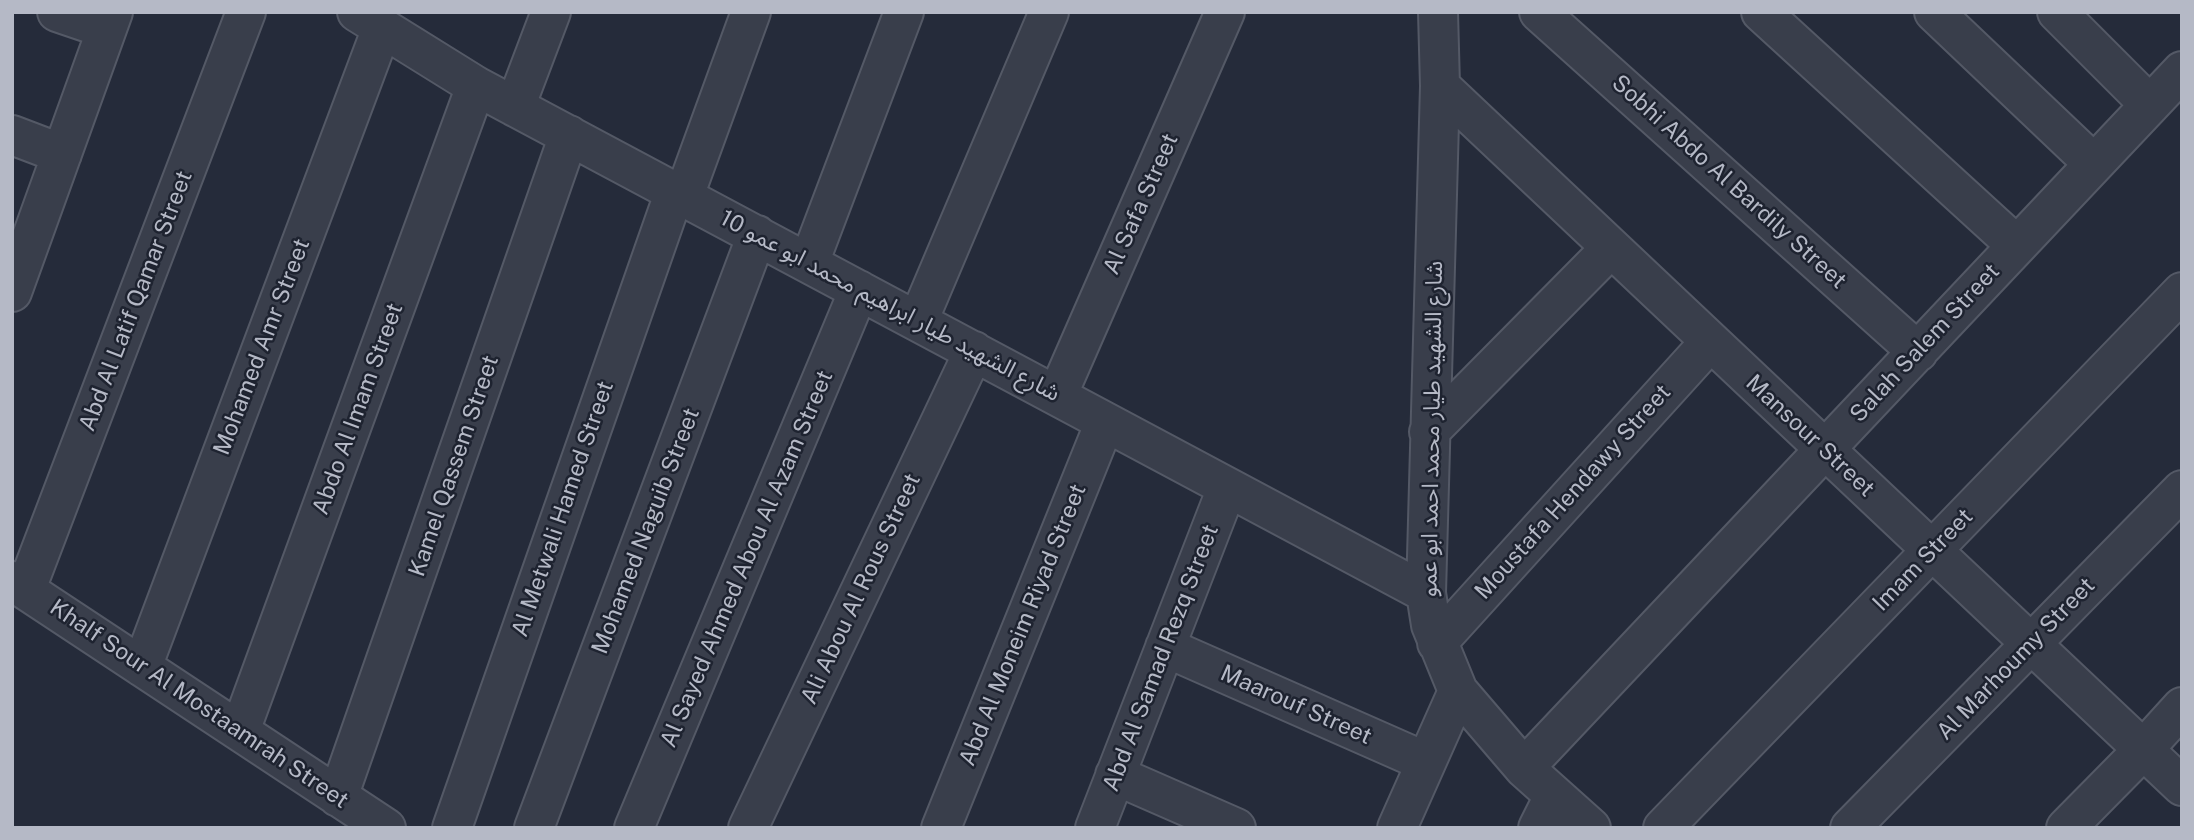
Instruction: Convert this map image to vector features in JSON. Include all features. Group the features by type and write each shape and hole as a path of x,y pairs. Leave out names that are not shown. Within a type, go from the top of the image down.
{"street":[{"path":"14,282 110,21 57,12"},
{"name":"Abd Al Latif Qamar Street","path":"19,585 246,12"},
{"path":"515,107 551,12"},
{"name":"Al Metwali Hamed Street","path":"452,828 679,194 751,12"},
{"path":"809,263 904,12"},
{"path":"918,321 1049,12"},
{"name":"Al Safa Street","path":"1057,396 1225,12"},
{"name":"شارع الشهيد طيار محمد احمد ابو عمو","path":"1438,12 1440,86 1426,593 1437,643 1458,691 1524,768 1546,812 1591,828"},
{"name":"Sobhi Abdo Al Bardily Street","path":"1539,12 1918,352"},
{"path":"1761,12 2016,245"},
{"path":"1934,12 2094,164"},
{"name":"شارع الشهيد طيار ابراهيم محمد ابو عمو 10","path":"382,21 476,86 1426,593"},
{"name":"Mohamed Amr Street","path":"142,667 382,21"},
{"path":"2080,21 2172,86"},
{"name":"Abdo Al Imam Street","path":"240,731 476,86"},
{"name":"Mansour Street","path":"1440,86 2182,786"},
{"name":"Salah Salem Street","path":"1524,768 1826,451 2016,245 2172,86"},
{"path":"12,135 62,154"},
{"name":"Kamel Qassem Street","path":"338,797 569,135"},
{"name":"Mohamed Naguib Street","path":"534,828 757,235"},
{"path":"1429,432 1611,248"},
{"name":"Al Sayed Ahmed Abou Al Azam Street","path":"634,828 859,290"},
{"name":"Imam Street","path":"1663,828 2182,292"},
{"name":"Moustafa Hendawy Street","path":"1437,643 1710,342"},
{"name":"Ali Abou Al Rous Street","path":"748,828 974,351"},
{"name":"Abd Al Moneim Riyad Street","path":"941,828 1105,422"},
{"name":"Abd Al Samad Rezq Street","path":"1095,828 1227,488"},
{"name":"Al Marhoumy Street","path":"1850,828 2182,490"},
{"name":"Khalf Sour Al Mostaamrah Street","path":"19,585 386,828"},
{"name":"Maarouf Street","path":"1165,647 1426,762"},
{"path":"1397,828 1458,691"},
{"path":"2066,828 2182,707"},
{"path":"1115,775 1236,828"}]}
